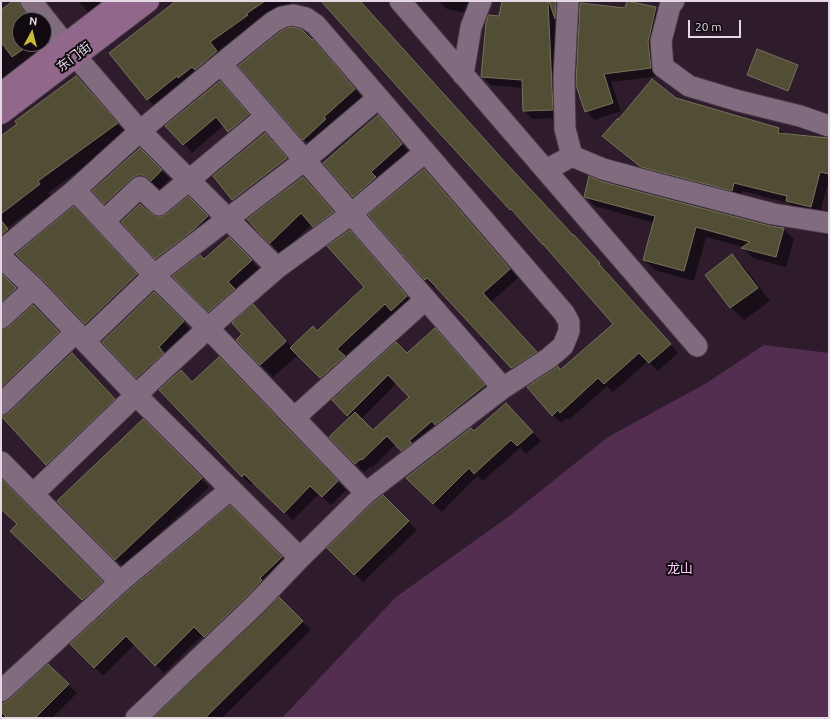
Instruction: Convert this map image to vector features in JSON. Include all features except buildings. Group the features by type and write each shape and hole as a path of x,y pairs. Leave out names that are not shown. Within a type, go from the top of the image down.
{"street":[{"path":"31,1 140,131 277,268"},
{"name":"东门街","path":"1,113 71,50 122,1"},
{"name":"东门街","path":"1,94 148,1"},
{"path":"400,1 697,346"},
{"path":"463,75 471,27 481,1"},
{"path":"568,1 564,77 565,129 572,156"},
{"path":"674,1 670,6 661,41 663,67 689,86 739,101 800,116 829,126"},
{"path":"1,251 75,190 140,131 221,64 273,22 282,17 293,15 306,18 316,25 564,313 569,322 569,331 564,346 549,358 503,388 366,493 255,605 136,718"},
{"path":"221,64 503,388"},
{"path":"1,404 154,275 305,160 378,98"},
{"path":"104,221 140,187 159,205 266,116"},
{"path":"33,494 208,328 277,268 351,214 425,152"},
{"path":"546,170 572,156"},
{"path":"572,156 603,169 665,186 773,214 829,223"},
{"path":"75,190 154,275 208,328 366,493"},
{"path":"1,257 34,288 136,395 300,558"},
{"path":"1,318 34,288"},
{"path":"294,418 425,300"},
{"path":"1,462 120,582"},
{"path":"1,691 120,582 231,489"}],"green space":[{"name":"龙山","path":"764,345 829,353 829,718 282,718 396,597 508,517 608,437 705,384"}]}
